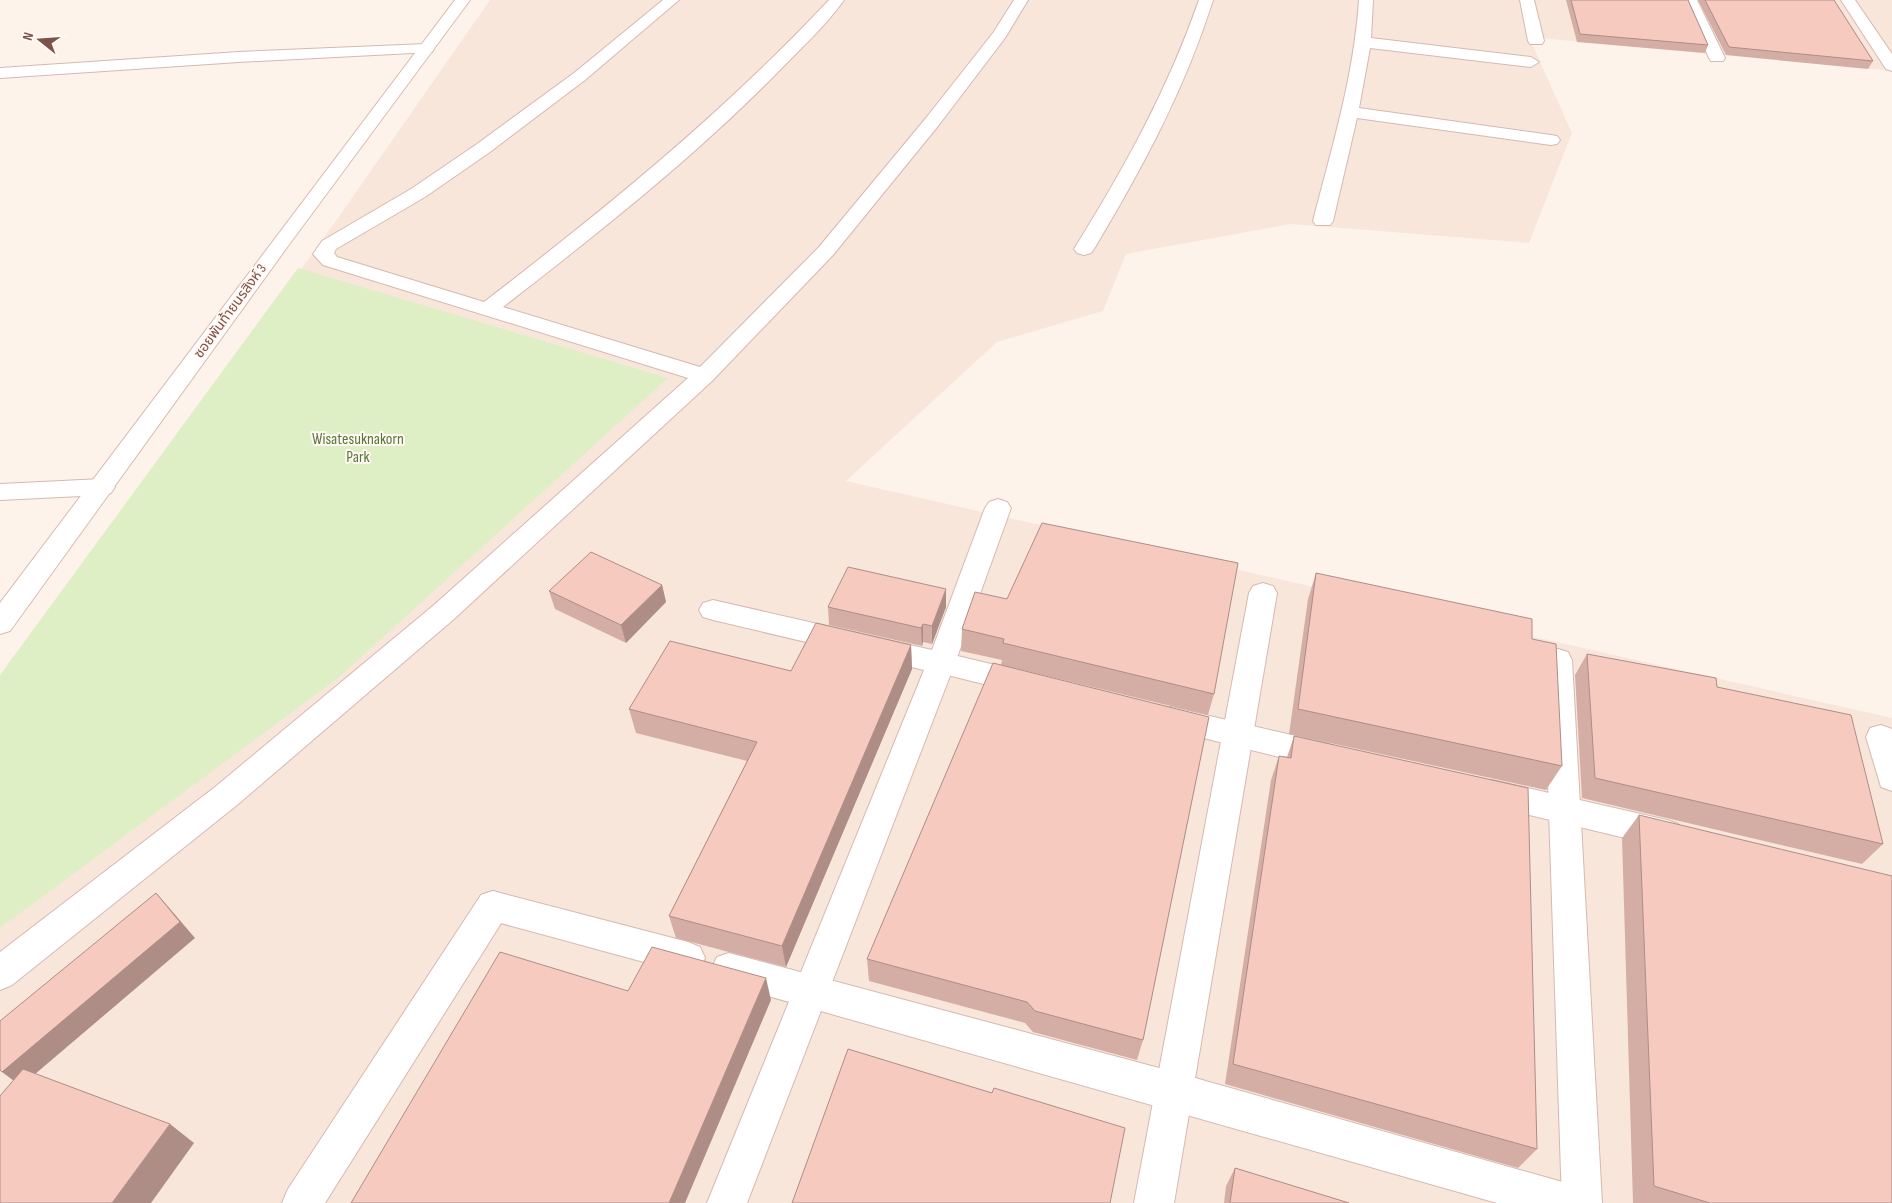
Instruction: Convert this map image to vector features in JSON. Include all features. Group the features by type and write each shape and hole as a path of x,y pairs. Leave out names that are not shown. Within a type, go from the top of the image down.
{"street":[{"name":"ซอยพันท้ายนรสิงห์ 3","path":"0,624 281,242 463,0"},
{"path":"672,0 619,45 486,146 416,193 329,245 323,254 330,261 704,376"},
{"path":"488,309 647,182 748,92 837,0"},
{"path":"0,973 226,796 444,612 704,376 826,251 932,122 1000,35 1021,0"},
{"path":"1084,249 1124,184 1179,75 1206,0"},
{"path":"1323,221 1349,112 1362,42 1366,0"},
{"path":"1527,0 1536,41"},
{"path":"1690,0 1717,58"},
{"path":"1848,0 1892,66"},
{"path":"1362,42 1531,62"},
{"path":"0,72 239,57 426,50"},
{"path":"1349,112 1551,140"},
{"path":"0,492 102,487"},
{"path":"727,1203 941,663 998,508"},
{"path":"1154,1203 1262,593"},
{"path":"713,610 1055,691"},
{"path":"1558,660 1582,1203"},
{"path":"1141,712 1353,762"},
{"path":"1882,737 1892,778"},
{"path":"1468,787 1690,839"},
{"path":"302,1203 493,906 1174,1091 1566,1203"}],"shaded area":[{"path":"490,0 1892,0 1892,71 1529,37 1572,133 1529,243 1291,224 1126,254 1103,311 997,342 846,481 1892,718 1892,1203 0,1203 0,688 340,215"}],"green space":[{"name":"Wisatesuknakorn Park","path":"298,268 668,378 337,679 0,928 0,675"}],"building":[{"path":"1571,0 1688,0 1708,45 1580,34"},
{"path":"1705,0 1834,0 1873,61 1729,47"},
{"path":"1042,523 1238,563 1214,694 1003,643 1004,639 962,629 975,592 1007,599"},
{"path":"591,552 662,585 621,625 549,591"},
{"path":"848,567 946,589 932,626 923,624 921,628 828,607"},
{"path":"1316,573 1532,619 1532,639 1556,644 1562,766 1298,709"},
{"path":"816,623 911,645 782,946 669,916 757,742 629,709 670,641 791,671"},
{"path":"1587,654 1716,678 1717,687 1851,715 1883,844 1595,778"},
{"path":"993,663 1209,717 1143,1040 1035,1011 1027,1002 867,959"},
{"path":"1294,736 1528,788 1537,1149 1233,1064 1279,756 1291,758"},
{"path":"1639,815 1892,876 1892,1203 1710,1203 1654,1186"},
{"path":"156,893 180,922 2,1072 0,1070 0,1021"},
{"path":"652,947 766,978 669,1203 351,1203 500,952 628,991"},
{"path":"848,1049 992,1093 994,1088 1125,1128 1110,1203 792,1203"},
{"path":"23,1069 170,1124 112,1203 0,1203 0,1096"},
{"path":"1235,1168 1349,1203 1230,1203"}]}
